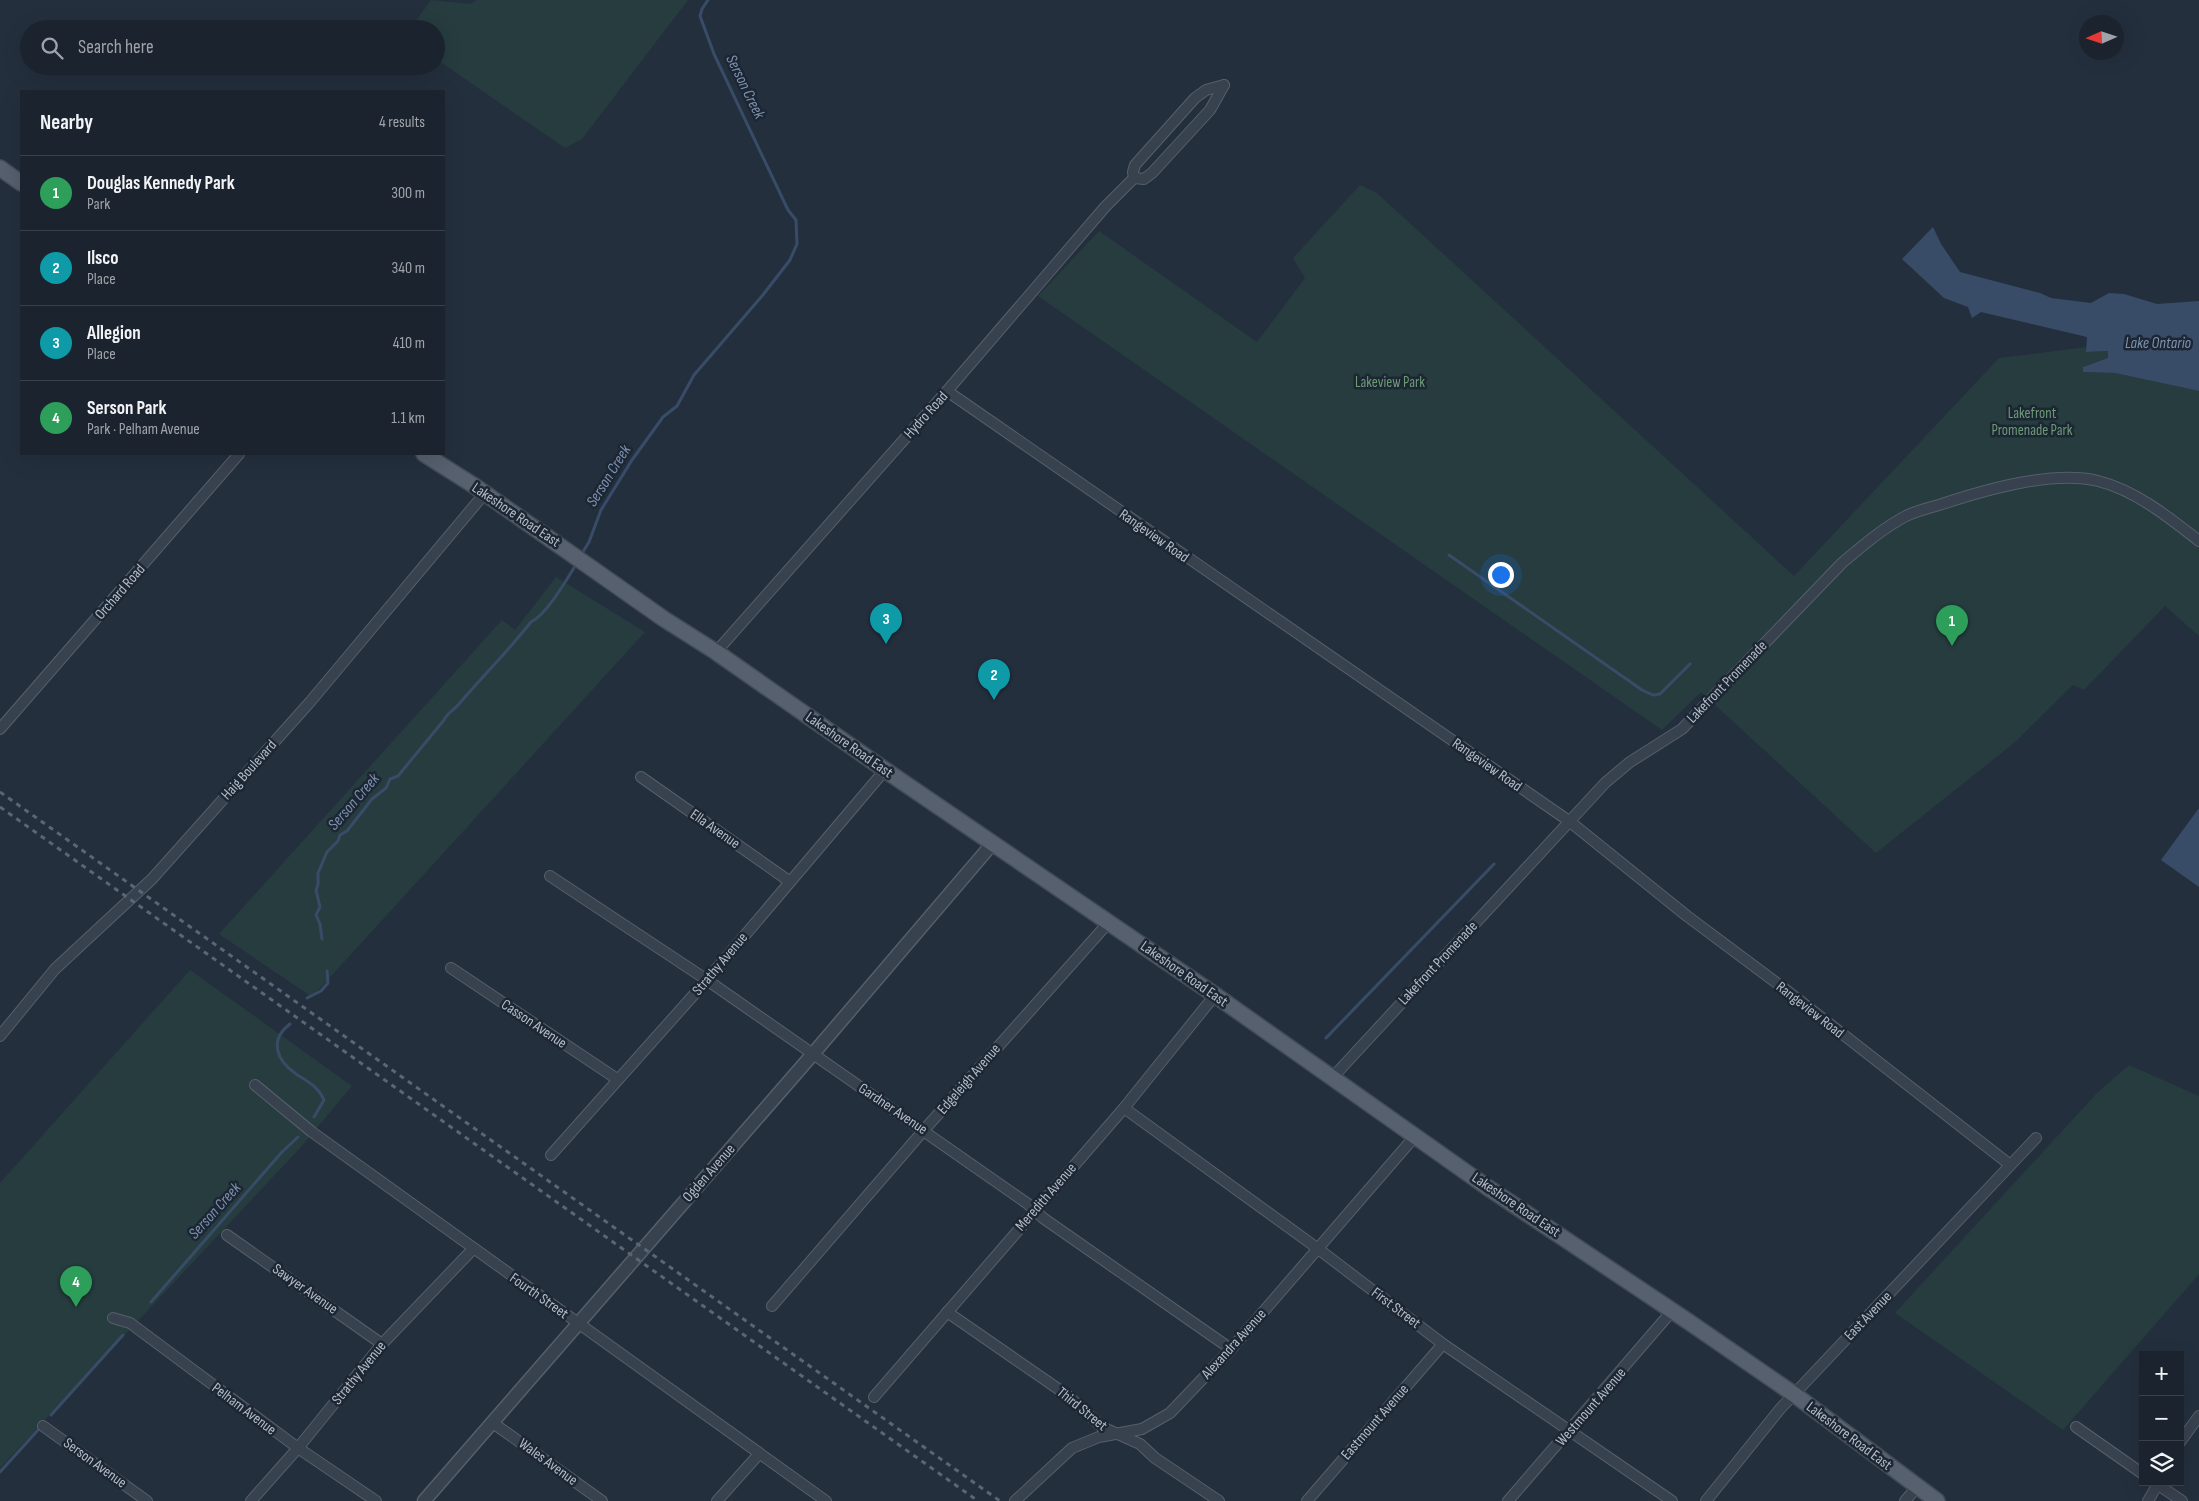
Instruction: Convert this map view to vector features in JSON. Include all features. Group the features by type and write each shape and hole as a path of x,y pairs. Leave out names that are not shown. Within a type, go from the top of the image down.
{"main road":[{"path":"0,168 20,181"},
{"name":"Lakeshore Road East","path":"426,455 1216,995 1487,1187 1794,1395 1937,1501"}],"street":[{"path":"1224,85 1210,110 1152,173 1144,178 1134,178 1132,172 1135,165 1195,98 1206,90 1224,85"},
{"name":"Hydro Road","path":"716,652 947,391 1085,228 1134,178"},
{"name":"Rangeview Road","path":"947,391 1078,484 1569,821 1687,916 2009,1164"},
{"name":"Orchard Road","path":"0,730 238,455"},
{"name":"Lakefront Promenade","path":"1333,1078 1605,783 1630,762 1682,729 1842,563 1867,542 1907,515 1992,489 2035,481 2073,478 2098,481 2122,490 2174,522 2199,541"},
{"name":"Haig Boulevard","path":"0,1036 55,969 152,879 310,702 485,494"},
{"name":"Strathy Avenue","path":"551,1156 617,1079 707,980 885,770"},
{"name":"Ella Avenue","path":"641,777 789,881"},
{"name":"Ogden Avenue","path":"424,1501 812,1056 993,844"},
{"name":"Gardner Avenue","path":"550,876 707,980 812,1056 924,1130 1035,1210 1043,1218 1231,1349"},
{"name":"Edgeleigh Avenue","path":"772,1306 924,1130 1109,922"},
{"name":"Casson Avenue","path":"451,968 617,1079"},
{"name":"Meredith Avenue","path":"874,1397 1124,1108 1216,995"},
{"name":"Fourth Street","path":"256,1085 312,1132 826,1501"},
{"name":"First Street","path":"1124,1108 1317,1248 1443,1344 1672,1501"},
{"name":"Alexandra Avenue","path":"1015,1501 1072,1448 1098,1437 1142,1429 1170,1413 1231,1349 1416,1135"},
{"name":"East Avenue","path":"1706,1501 1794,1395 2009,1164 2036,1138"},
{"name":"Sawyer Avenue","path":"227,1235 382,1344"},
{"name":"Strathy Avenue","path":"251,1501 298,1448 382,1344 473,1249"},
{"name":"Westmount Avenue","path":"1508,1501 1672,1311"},
{"name":"Third Street","path":"947,1312 1066,1395 1102,1427 1116,1435 1140,1444 1155,1458 1218,1501"},
{"name":"Pelham Avenue","path":"113,1318 130,1323 298,1448 376,1501"},
{"name":"Eastmount Avenue","path":"1307,1501 1443,1344"},
{"path":"2181,1441 2199,1416"},
{"name":"Wales Avenue","path":"494,1422 602,1501"},
{"name":"Serson Avenue","path":"43,1426 147,1501"},
{"path":"2076,1427 2139,1471"},
{"path":"717,1501 759,1454"},
{"path":"2148,1501 2156,1486"},
{"path":"2161,1486 2182,1501"},
{"path":"1905,1501 1917,1487"}],"green space":[{"path":"431,0 470,4 477,0 688,0 582,139 565,148 445,65 445,20 417,20"},
{"path":"1360,185 1377,193 1794,576 1999,358 2087,347 2087,352 2108,351 2109,358 2083,367 2083,372 2115,373 2199,391 2199,636 2165,606 2084,690 2073,685 2014,743 1876,853 1701,692 1662,730 1038,296 1099,231 1257,342 1305,278 1293,258"},
{"path":"556,577 645,632 312,997 219,934 502,620 515,630"},
{"path":"190,970 352,1086 300,1148 0,1468 0,1183"},
{"path":"2129,1065 2199,1096 2199,1274 2063,1430 1895,1313 2097,1093"}],"water":[{"name":"Lake Ontario","path":"1933,227 1941,244 1960,272 2040,293 2051,298 2091,303 2109,293 2124,294 2157,304 2199,301 2199,391 2115,373 2083,372 2083,367 2108,358 2108,351 2086,352 2087,337 1981,312 1972,318 1968,307 1944,298 1902,259"},
{"path":"2199,808 2199,887 2161,860"}],"waterway":[{"name":"Serson Creek","path":"581,555 589,542 601,510 632,460 663,417 677,406 694,375 762,296 790,260 797,244 796,220 788,210 714,54 700,16 708,0"},
{"path":"1449,555 1642,690 1653,695 1660,694 1690,664"},
{"name":"Serson Creek","path":"322,939 320,924 316,915 320,907 316,890 318,873 327,852 338,841 340,835 347,831 372,799 386,788 390,779 398,776 447,715 459,704 531,622 544,612 577,563"},
{"path":"1326,1038 1494,864"},
{"name":"Serson Creek","path":"307,998 321,991 328,983 327,971"},
{"name":"Serson Creek","path":"290,1024 279,1037 277,1043 278,1050 284,1063 322,1095 324,1100 314,1117"},
{"name":"Serson Creek","path":"151,1302 282,1152 298,1137"},
{"name":"Serson Creek","path":"51,1415 123,1335"},
{"name":"Serson Creek","path":"0,1472 38,1430"}],"railway":[{"path":"0,792 1000,1501"},
{"path":"0,807 978,1501"}],"place":[{"name":"Allegion","path":"886,644"},
{"name":"Douglas Kennedy Park","path":"1952,646"},
{"name":"Ilsco","path":"994,700"},
{"name":"Serson Park","path":"76,1307"}],"park label":[{"name":"Lakeview Park","path":"1390,382"},
{"name":"Lakefront Promenade Park","path":"2032,422"}]}
